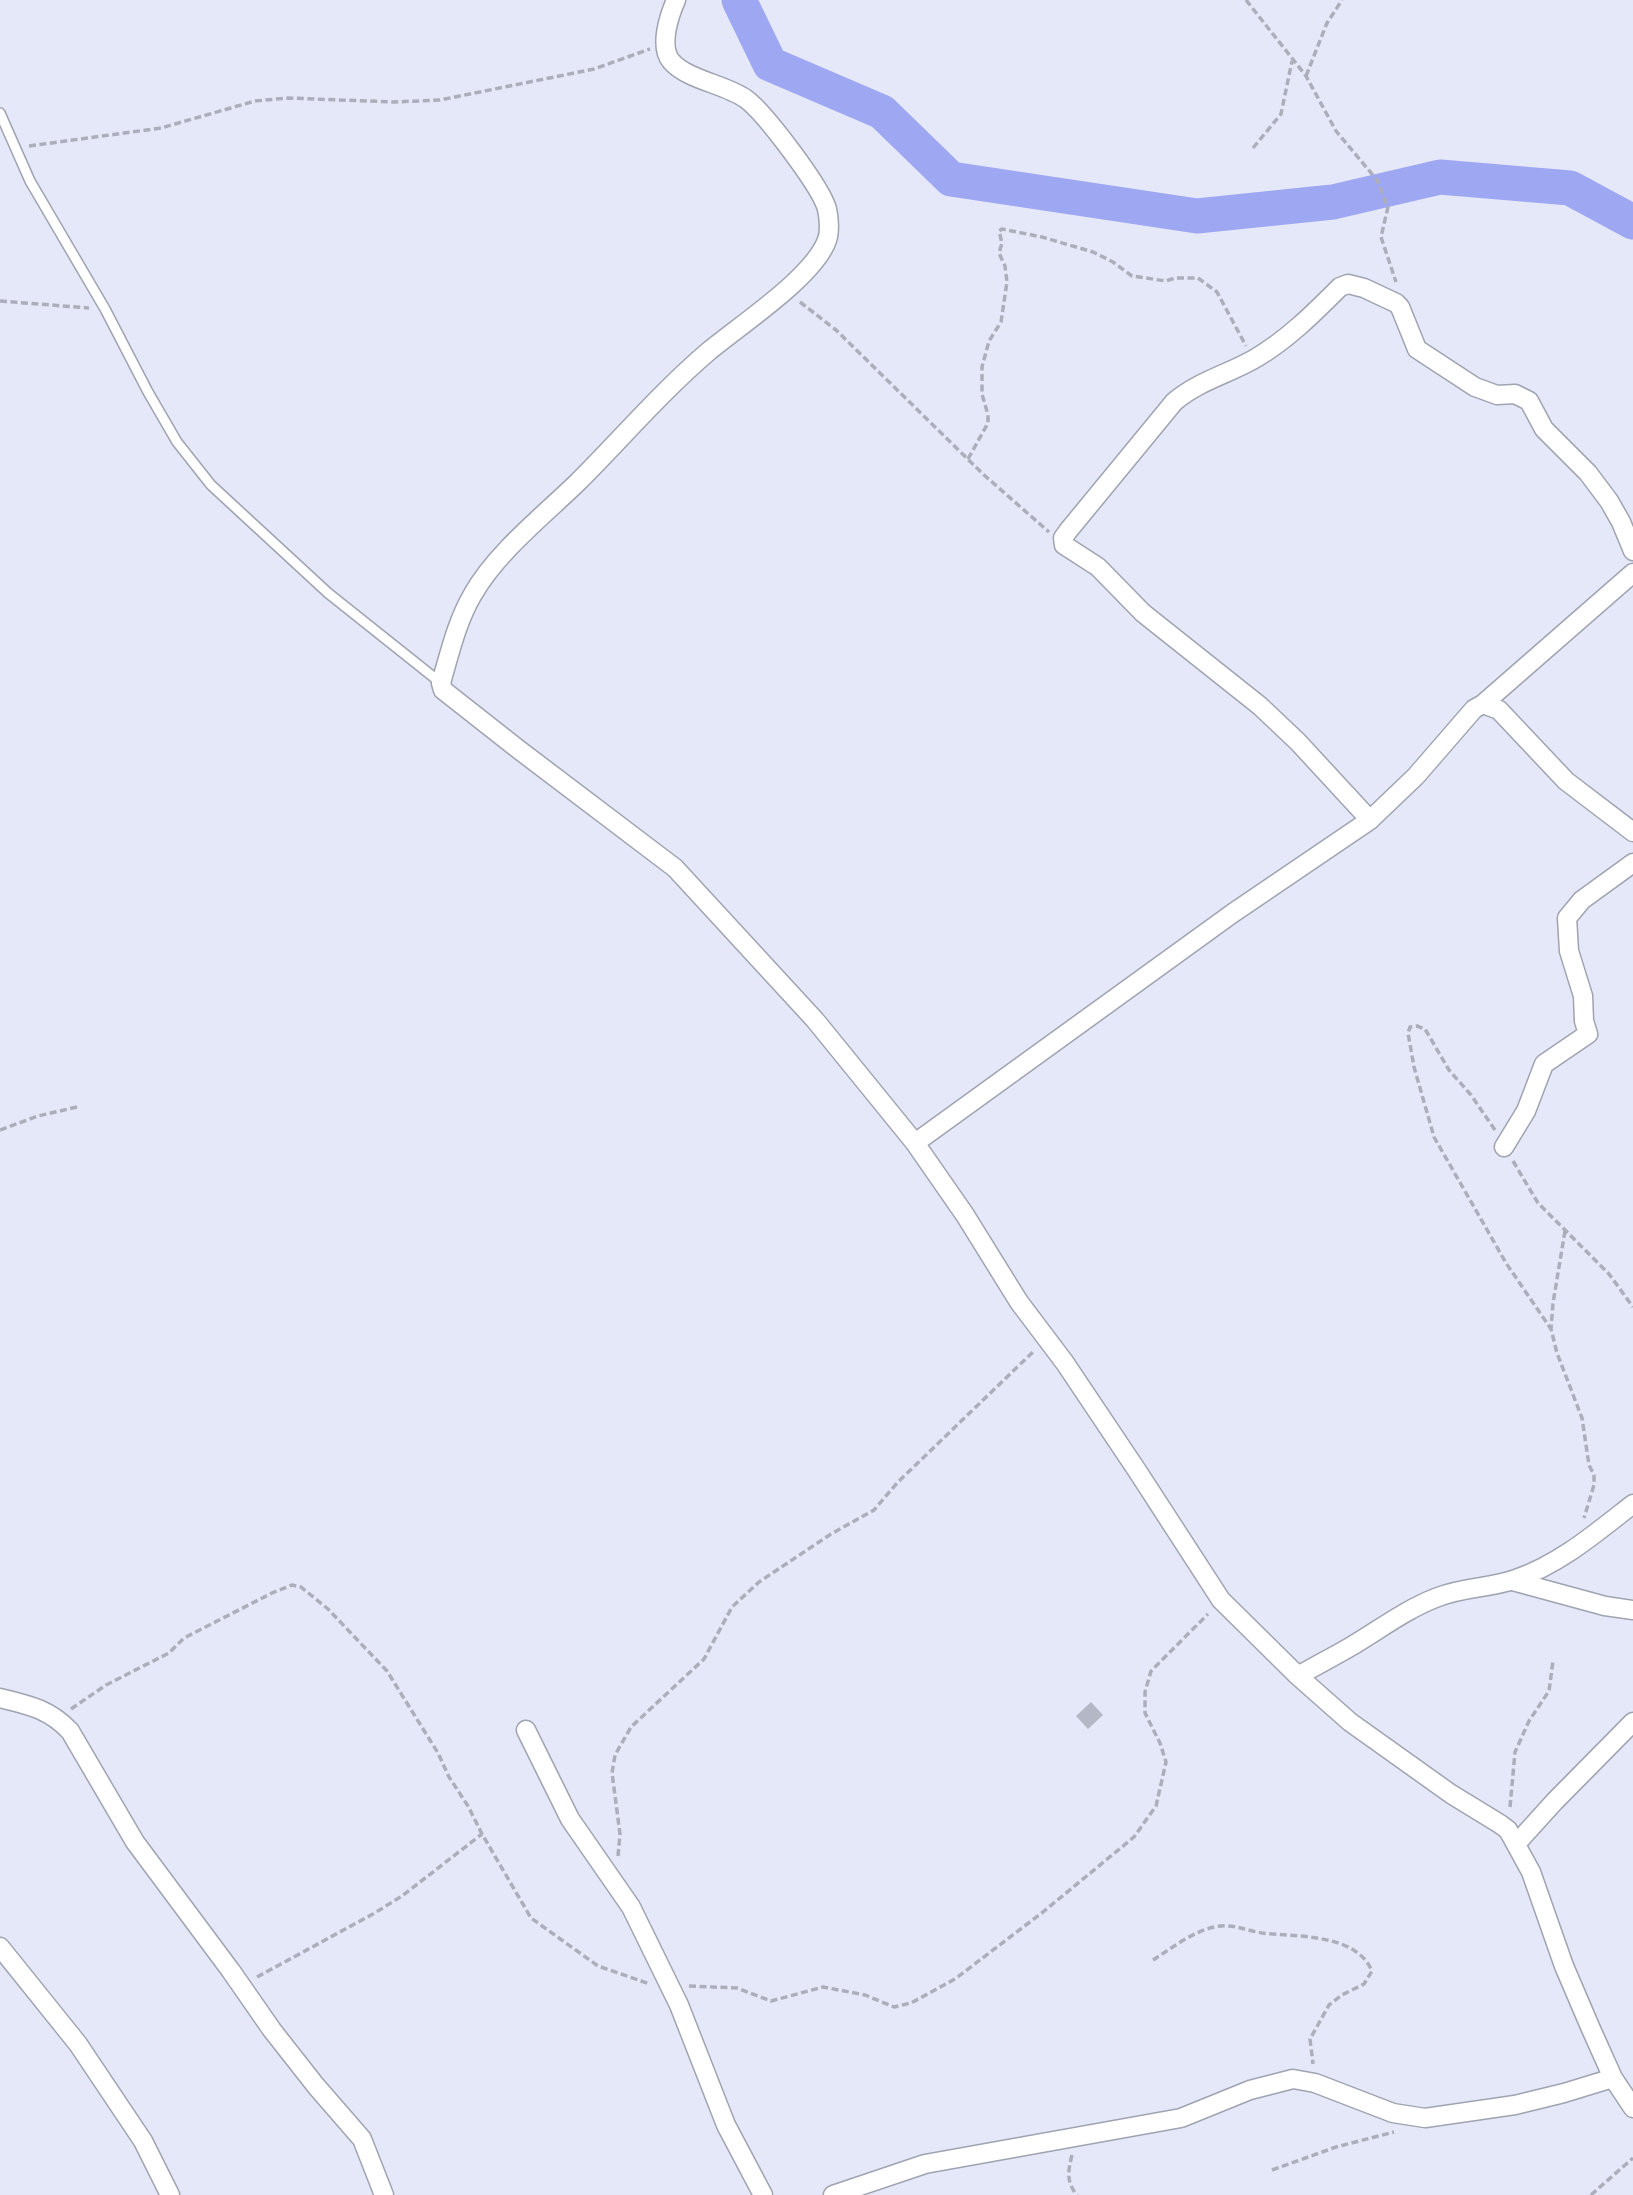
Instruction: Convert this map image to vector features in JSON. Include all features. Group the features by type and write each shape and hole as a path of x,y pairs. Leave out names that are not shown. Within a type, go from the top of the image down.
{"street":[{"path":"674,1 664,43 671,61 685,72 733,92 760,111 796,158 827,207 828,238 811,268 665,390 611,449 505,551 474,591 458,623 441,683 445,693 675,867 815,1020 915,1143 965,1215 1019,1302 1138,1472 1221,1600 1298,1676 1360,1729 1512,1837 1531,1872 1564,1966 1613,2078 1633,2108"},
{"path":"1370,820 1298,742 1260,706 1143,613 1098,567 1063,543 1068,531 1174,402 1187,391 1254,360 1289,335 1345,284 1364,288 1399,306 1417,349 1488,393 1515,394 1529,401 1544,429 1588,473 1609,501 1633,551"},
{"path":"915,1143 1170,958 1370,820 1416,776 1474,709 1633,573"},
{"path":"1483,704 1499,710 1566,781 1633,832"},
{"path":"1504,1147 1526,1111 1544,1064 1588,1034 1584,1021 1583,996 1569,951 1567,918 1582,900 1633,863"},
{"path":"1298,1676 1437,1597 1459,1590 1513,1581 1552,1562 1633,1504"},
{"path":"1513,1581 1605,1606 1633,1610"},
{"path":"0,1698 36,1707 58,1719 70,1731 135,1842 272,2030 362,2139 384,2195"},
{"path":"1512,1837 1555,1801 1633,1722"},
{"path":"526,1730 570,1819 631,1907 670,1985 726,2125 763,2195"},
{"path":"0,1947 78,2044 115,2097 143,2141 170,2195"},
{"path":"833,2195 925,2164 1181,2118 1250,2090 1293,2079 1315,2083 1393,2113 1425,2118 1516,2105 1613,2078"}],"lane":[{"path":"0,113 30,181 105,309 177,442 211,485 328,593 441,683"}],"path":[{"path":"1246,0 1306,76 1336,131 1377,180 1388,207 1381,237 1396,282 1399,306"},
{"path":"1306,76 1327,23 1342,0"},
{"path":"14,147 161,128 255,101 288,98 394,102 440,100 594,69 664,43"},
{"path":"1253,148 1283,111 1293,59"},
{"path":"968,459 988,424 981,382 986,348 1002,315 1007,277 999,253 1002,243 999,231 1002,229 1034,234 1093,252 1114,262 1132,276 1166,281 1175,278 1198,278 1211,286 1222,299 1254,360"},
{"path":"785,290 836,330 968,459 1056,538"},
{"path":"0,301 105,309"},
{"path":"1551,1329 1506,1263 1434,1137 1414,1067 1408,1033 1412,1026 1425,1029 1449,1070 1487,1117 1538,1203 1609,1274 1633,1307"},
{"path":"0,1130 38,1116 77,1107"},
{"path":"1565,1231 1556,1279 1551,1329 1557,1353 1579,1409 1589,1465 1594,1475 1594,1485 1584,1518 1584,1541"},
{"path":"616,1886 620,1834 612,1773 615,1755 631,1727 704,1660 732,1607 759,1582 831,1534 874,1510 898,1482 1046,1339"},
{"path":"58,1719 106,1685 169,1653 184,1638 272,1593 292,1585 302,1587 328,1609 387,1671 438,1753 449,1777 531,1918 598,1966 651,1984 737,1988 771,2001 824,1987 865,1995 894,2007 911,2003 955,1979 1043,1912 1133,1836 1156,1805 1166,1762 1145,1713 1145,1692 1151,1671 1221,1600"},
{"path":"1512,1837 1515,1752 1529,1721 1549,1691 1553,1661"},
{"path":"241,1986 402,1896 482,1834"},
{"path":"1153,1960 1205,1930 1230,1925 1262,1933 1302,1935 1354,1950 1369,1963 1373,1971 1364,1984 1328,2005 1312,2032 1315,2083"},
{"path":"1272,2170 1336,2147 1394,2132 1425,2118"},
{"path":"1077,2195 1071,2188 1067,2172 1072,2154 1084,2136"},
{"path":"1591,2195 1633,2158"}],"building":[{"path":"1091,1702 1103,1715 1088,1729 1076,1716"}],"waterway":[{"path":"739,0 770,64 882,112 951,179 1197,216 1333,202 1440,177 1570,188 1633,222"}]}
